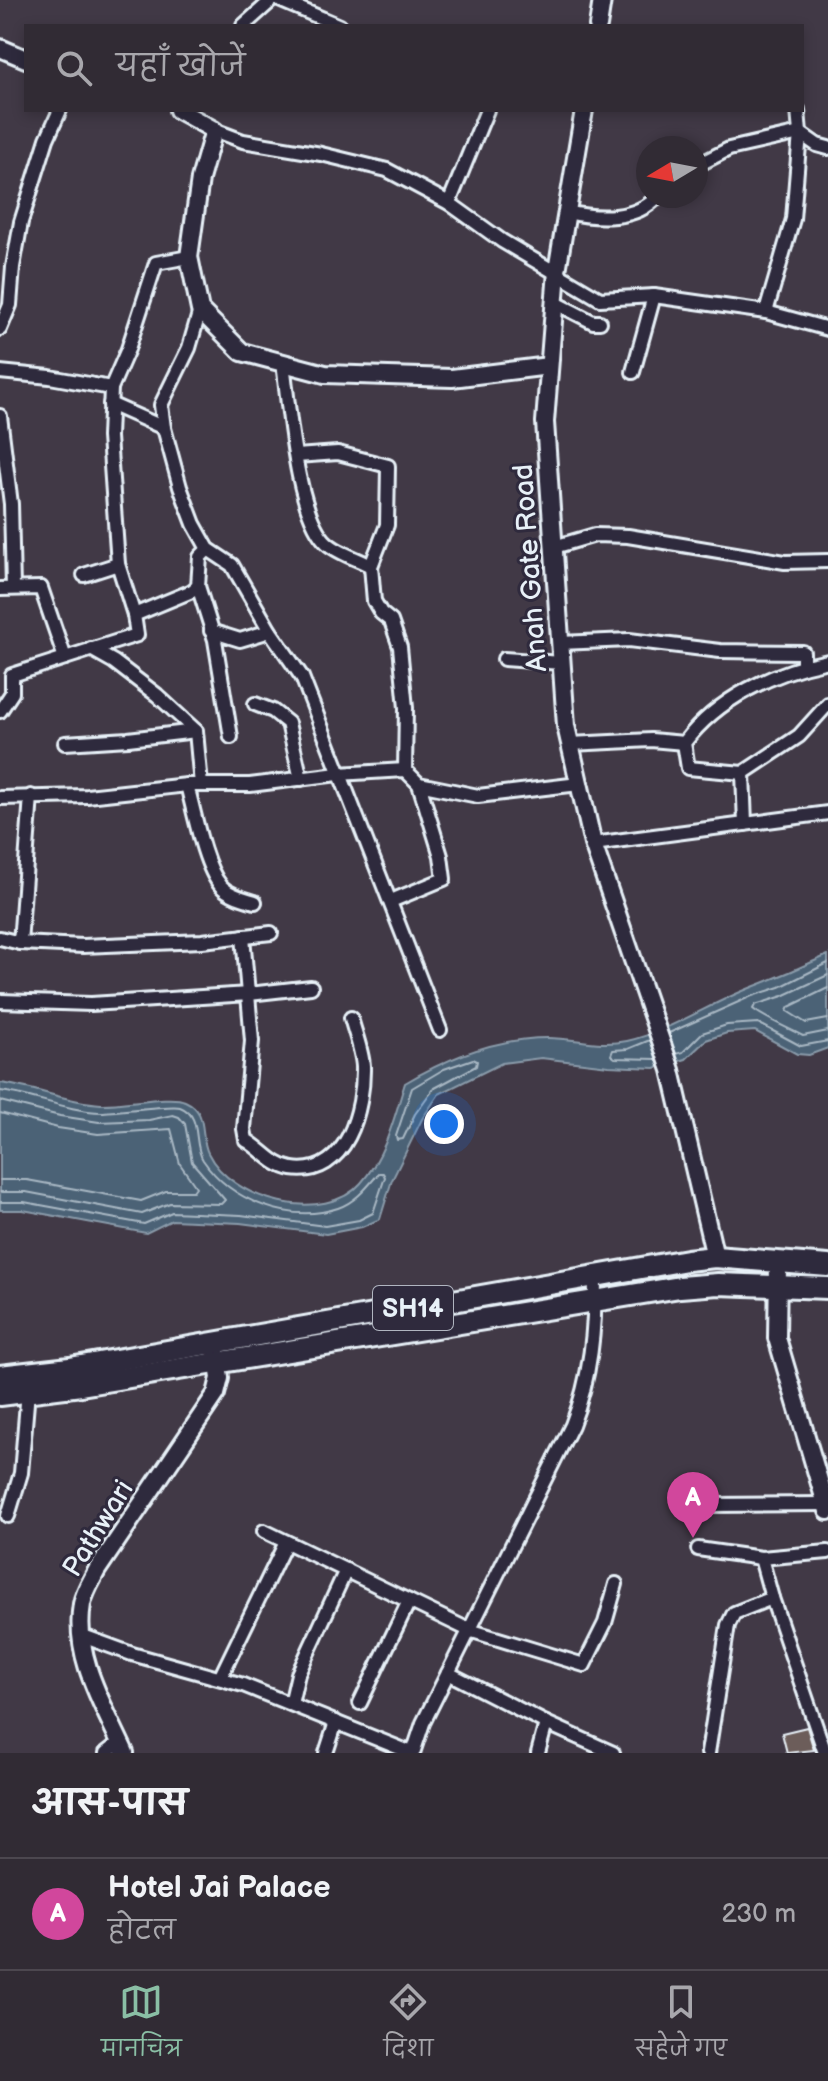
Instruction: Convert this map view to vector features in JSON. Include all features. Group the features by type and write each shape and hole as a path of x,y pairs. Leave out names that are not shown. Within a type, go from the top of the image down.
{"main road":[{"name":"SH14","path":"0,1395 595,1277 711,1258 828,1266"},
{"path":"710,1285 698,1281 695,1273 697,1264 711,1258"},
{"path":"745,1260 755,1266 757,1273 754,1280 745,1285"},
{"name":"SH14","path":"0,1376 595,1303 680,1287 745,1285 828,1288"}],"street":[{"path":"245,24 272,0"},
{"path":"279,0 335,24"},
{"path":"598,24 602,0"},
{"path":"0,48 24,58"},
{"path":"0,329 10,305 21,222 47,139 59,112"},
{"path":"182,112 214,130 243,141 321,154 387,170 449,203 502,241 600,299 654,296 766,312 827,327"},
{"path":"449,203 486,112"},
{"name":"Anah Gate Road","path":"584,112 557,271 545,422 566,726 593,844 671,1070 711,1258"},
{"path":"766,312 793,219 800,133 798,112"},
{"path":"214,130 200,179 189,257 200,310 189,348 161,405 164,428 194,524 208,549 232,565 270,631 302,677 440,1030"},
{"path":"708,160 729,149 800,133 817,145 828,148"},
{"path":"567,212 597,219 648,208"},
{"path":"0,711 12,693 12,675 137,635 118,564 109,437 111,388 128,349 156,263 189,257"},
{"path":"633,372 654,296"},
{"path":"554,302 593,322 600,322"},
{"path":"200,310 242,352 325,374 452,378 549,366"},
{"path":"283,363 296,456 310,521 328,544 371,566"},
{"path":"0,372 111,388"},
{"path":"110,404 164,428"},
{"path":"0,416 11,504 6,589 41,588 65,658"},
{"path":"296,456 338,453 388,466 387,525 371,566 374,601 381,613 391,621 400,647 406,708 405,770 419,784 441,856 444,879 391,901"},
{"path":"554,547 595,535 628,536 785,562 828,561"},
{"path":"208,549 200,557 198,586 215,640 231,737"},
{"path":"84,575 118,564"},
{"path":"134,615 198,586"},
{"path":"211,631 240,640 270,631"},
{"path":"560,643 629,640 720,651 803,652 803,666"},
{"path":"91,649 114,662 157,695 196,731 201,785"},
{"path":"504,659 562,663"},
{"path":"828,661 803,666 758,684 723,705 698,725 684,743 688,768 743,773 799,736 828,704"},
{"path":"255,704 273,711 288,723 301,779"},
{"path":"65,743 196,731"},
{"path":"570,744 651,740 684,743"},
{"path":"0,798 87,796 187,785 250,785 338,774 405,770"},
{"path":"743,773 745,824"},
{"path":"419,784 478,796 579,784"},
{"path":"187,785 206,854 221,886 238,897 255,902"},
{"path":"20,943 31,796"},
{"path":"593,844 828,813"},
{"path":"0,938 20,943 83,946 202,941 271,933"},
{"path":"243,936 252,1041 244,1129 246,1140 261,1149 273,1162 291,1169 312,1169 330,1161 350,1138 360,1098 363,1064 351,1018"},
{"path":"0,1001 91,1004 311,987"},
{"path":"709,1505 827,1508 777,1338 778,1264"},
{"path":"80,1635 132,1654 220,1678 412,1753 423,1723 581,1401 593,1341 595,1277"},
{"name":"Pathwari","path":"122,1748 89,1675 80,1635 82,1601 97,1570 216,1394 220,1378 215,1351"},
{"path":"8,1516 21,1473 28,1391"},
{"path":"264,1531 469,1630 584,1665 605,1623 616,1584"},
{"path":"220,1678 286,1542"},
{"path":"698,1549 761,1558 828,1552"},
{"path":"761,1558 825,1753"},
{"path":"291,1704 298,1674 346,1570"},
{"path":"708,1753 728,1625 734,1613 772,1598"},
{"path":"360,1703 409,1601"},
{"path":"448,1673 613,1753"},
{"path":"326,1753 336,1722"},
{"path":"538,1753 546,1723"},
{"path":"106,1753 122,1748"}],"water":[{"path":"828,955 828,1048 809,1055 797,1054 755,1031 727,1033 706,1040 686,1059 655,1068 541,1058 502,1063 439,1094 422,1119 392,1180 380,1219 362,1227 326,1234 240,1223 172,1220 146,1233 23,1210 0,1210 0,1083 101,1104 169,1099 185,1101 193,1106 200,1117 208,1153 220,1170 237,1184 257,1195 280,1202 303,1205 325,1203 345,1196 361,1183 383,1148 405,1083 439,1065 510,1041 548,1038 607,1043 643,1037"}],"building":[{"path":"807,1727 814,1750 787,1753 782,1733"}],"place":[{"name":"Hotel Jai Palace","path":"693,1538"}]}
